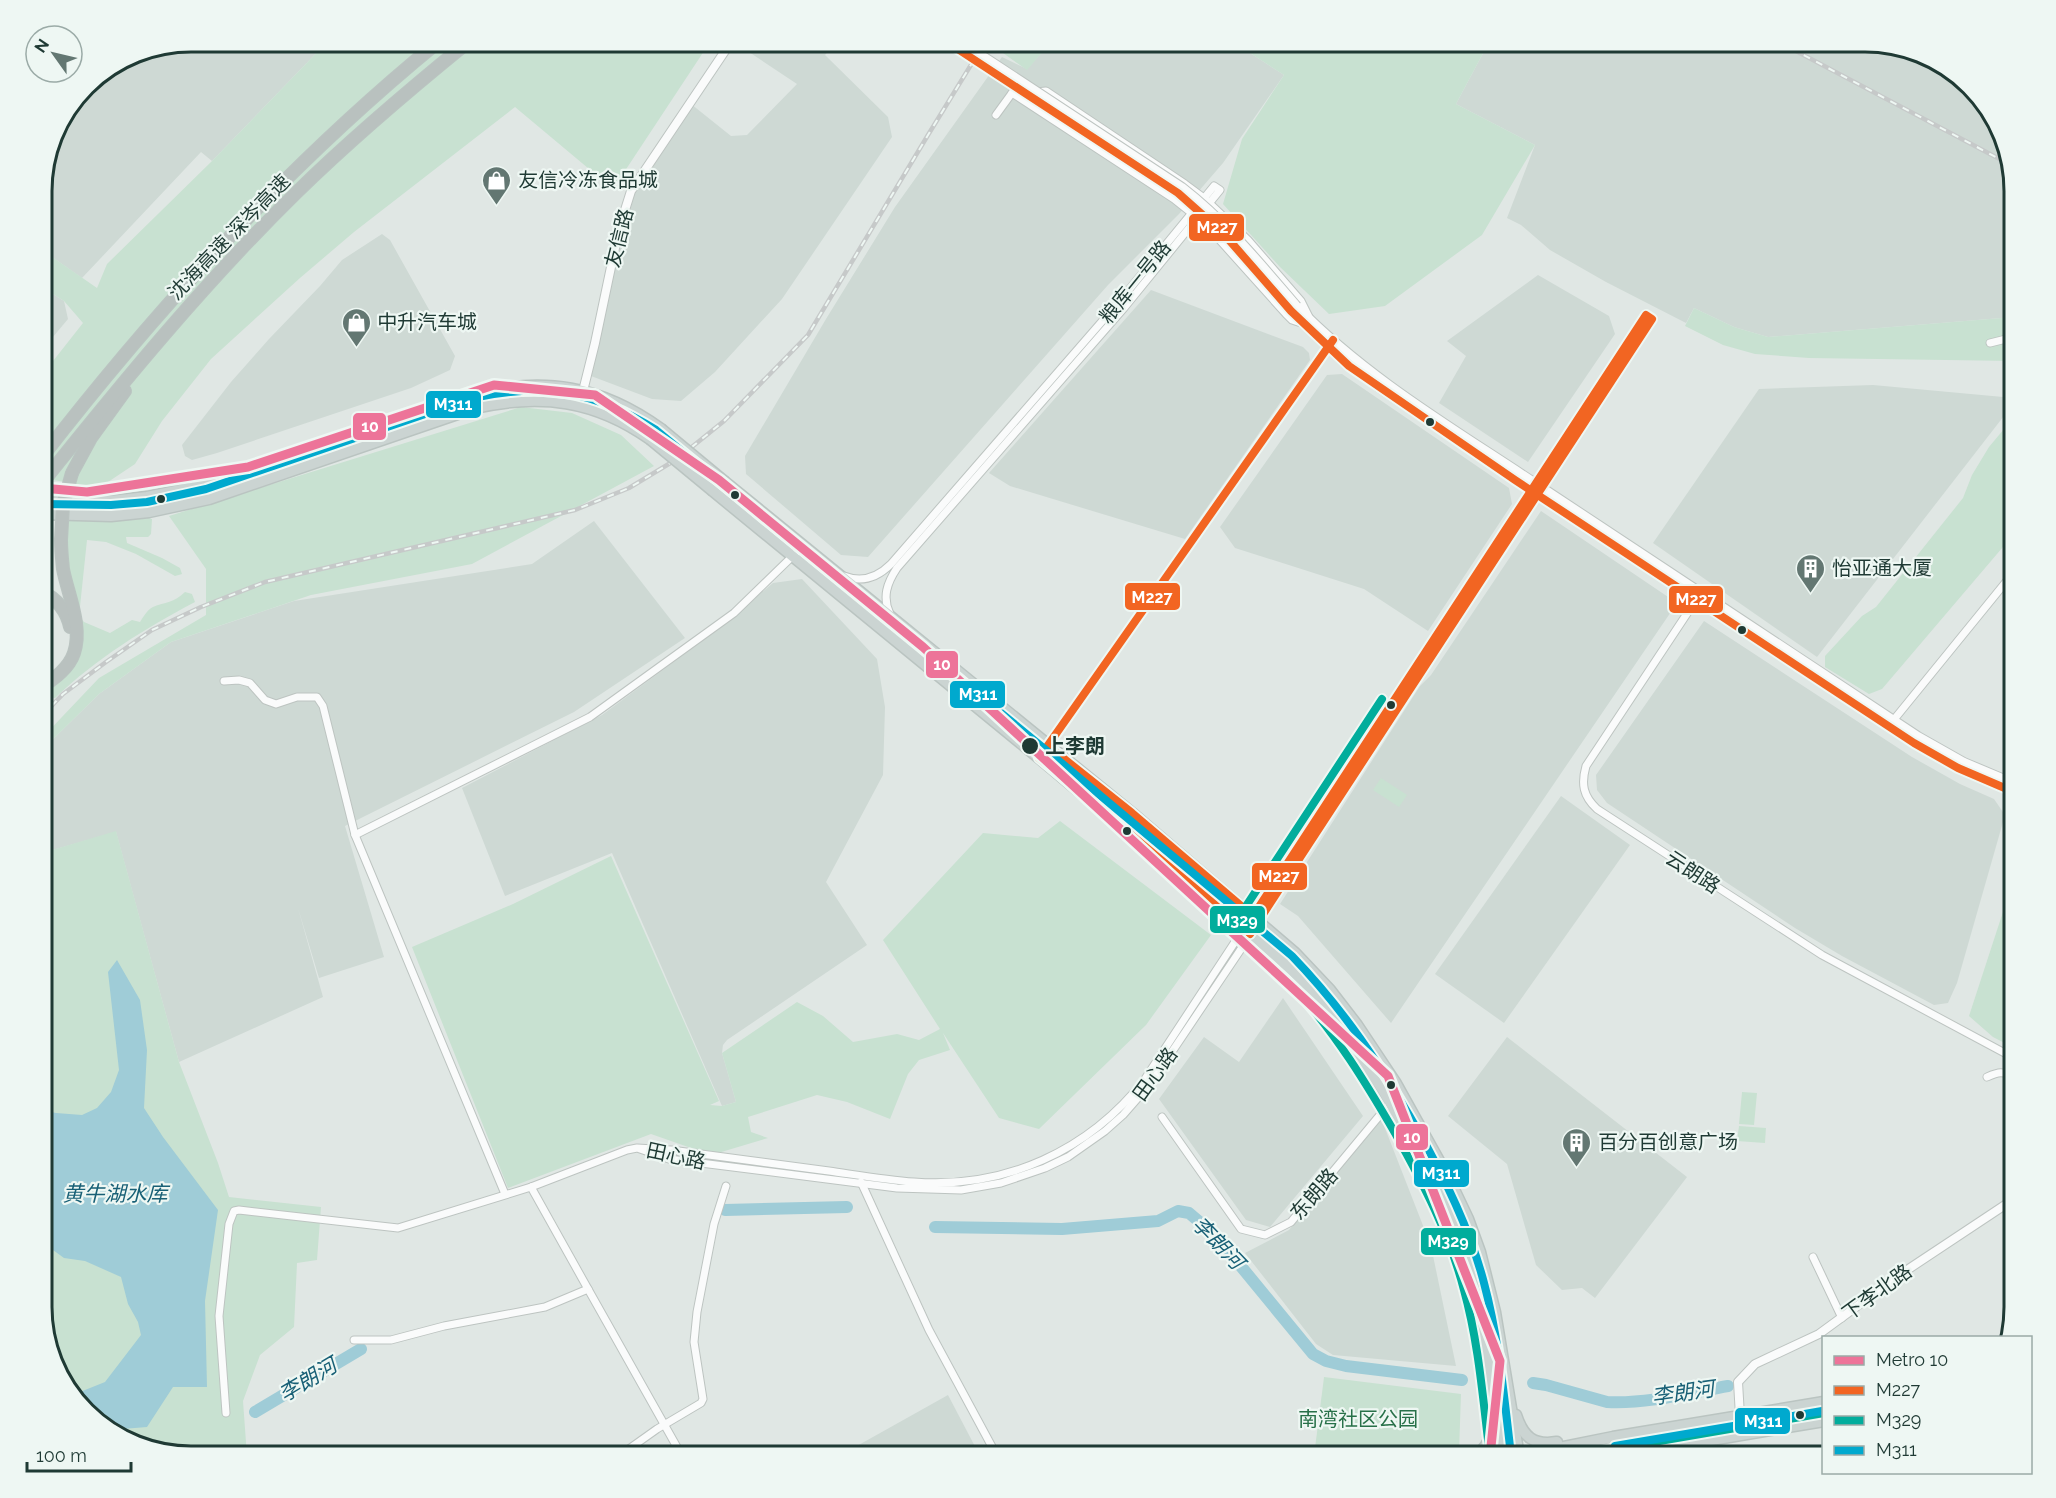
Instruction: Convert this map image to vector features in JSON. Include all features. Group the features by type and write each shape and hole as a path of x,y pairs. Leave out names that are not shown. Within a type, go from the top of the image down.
{"highway":[{"name":"沈海高速 深岑高速","path":"53,444 96,388 181,291 273,194 347,121 425,53"},
{"name":"沈海高速 深岑高速","path":"53,469 193,301 296,194 334,157 455,53"},
{"path":"53,678 64,670 74,653 76,643 75,618 63,570 61,540 63,506 72,473 91,438 193,301"},
{"path":"53,599 63,610 70,631 70,643 64,658 53,671"}],"main road":[{"path":"53,499 111,501 177,492 205,485 471,394 496,388 550,386 580,390 617,402 639,413 1132,813 1295,953 1330,990 1357,1025 1395,1082 1449,1179 1468,1219 1495,1312 1517,1446"},
{"path":"53,514 111,516 149,512 199,501 476,408 499,403 524,400 569,402 611,415 632,426 1039,758 1285,964 1319,1000 1345,1034 1390,1103 1436,1185 1454,1225 1466,1257 1481,1315 1500,1446"},
{"path":"1486,1446 1490,1435 1486,1395 1490,1377"},
{"path":"1506,1383 1519,1424 1528,1437 1546,1444 1579,1437 1604,1435 1613,1437"},
{"path":"1568,1446 1822,1402"},
{"path":"1677,1446 1822,1421"}],"street":[{"name":"友信路","path":"580,390 614,227 625,189 718,53"},
{"name":"友信路","path":"580,390 595,343 619,229 631,190 724,53"},
{"path":"963,53 1178,193 1223,233 1307,322 1378,387 1537,489 1958,768 2004,788"},
{"path":"978,53 1199,200 1228,227 1294,309"},
{"path":"1012,93 1046,91 1207,201 1248,240 1301,301 1307,309 1307,322"},
{"path":"1012,93 1174,199 1217,237 1286,315 1292,320 1307,322"},
{"path":"996,115 1012,93"},
{"name":"粮库一号路","path":"838,574 858,579 867,578 877,575 891,564 1207,201"},
{"name":"粮库一号路","path":"892,618 885,595 887,585 897,568 1124,308 1194,216"},
{"path":"1247,932 1649,317"},
{"path":"1990,343 2004,340"},
{"path":"1039,758 1331,344"},
{"path":"355,835 590,717 734,613 803,546"},
{"path":"1891,723 2004,584"},
{"name":"云朗路","path":"1699,596 1589,760 1582,779 1583,790 1588,801 1822,956 2004,1053"},
{"path":"224,681 239,680 250,683 265,700 276,704 297,697 317,697 323,706 355,835 505,1194"},
{"path":"1891,723 1956,758 2004,779"},
{"name":"田心路","path":"637,1148 671,1150 915,1183 978,1180 1019,1170 1064,1150 1100,1126 1133,1094 1247,932"},
{"name":"田心路","path":"637,1148 669,1159 936,1190 981,1187 1001,1183 1045,1168 1076,1151 1105,1131 1138,1099 1247,932"},
{"path":"1987,1077 1997,1072 2004,1073"},
{"name":"东朗路","path":"1162,1117 1242,1229 1265,1235 1291,1222 1390,1103"},
{"path":"226,1413 219,1316 229,1224 234,1211 398,1228 531,1187 637,1148"},
{"path":"859,1175 929,1330 992,1446"},
{"path":"633,1446 701,1403 703,1399 694,1342 697,1312 714,1224 726,1186"},
{"path":"531,1187 677,1446"},
{"name":"下李北路","path":"1740,1416 1738,1382 1746,1372 1765,1358 1812,1338 1901,1274 2004,1206"},
{"path":"1813,1257 1842,1318"},
{"path":"354,1340 391,1340 444,1326 545,1307 588,1289"}],"shaded area":[{"path":"1042,52 1249,52 1284,75 1223,163 1179,214 1108,285 868,557 841,555 746,474 745,456 895,207 1002,57 1027,69"},
{"path":"1484,52 1864,52 1909,60 1942,76 1963,93 1980,114 1996,147 2004,192 2004,318 1768,337 1734,327 1694,308 1686,323 1550,250 1521,225 1507,218 1535,145 1456,104"},
{"path":"316,53 212,161 201,152 82,278 53,258 53,183 57,156 67,130 76,114 93,93 114,76 130,67 165,55"},
{"path":"750,53 827,53 825,55 888,117 892,137 782,299 715,372 681,401 652,399 591,376 588,371 631,190 691,104 731,136 747,135 797,84"},
{"name":"中升汽车城","path":"382,234 390,240 455,356 450,370 411,388 217,453 192,460 185,456 182,445 231,382 269,339 342,260"},
{"path":"1538,275 1609,316 1615,334 1528,462 1439,403 1466,356 1447,341"},
{"path":"1151,290 1303,347 1309,353 1310,360 1185,539 1010,486 989,473"},
{"path":"53,294 64,301 68,319 53,337"},
{"path":"1342,374 1509,488 1512,504 1428,631 1364,589 1235,548 1220,527 1327,375"},
{"path":"1873,385 2004,397 2004,416 1817,657 1653,543 1759,389"},
{"path":"1541,511 1677,603 1391,1023 1298,916 1280,904 1420,686 1431,675"},
{"path":"594,521 685,638 574,712 345,826 384,957 319,978 298,908 323,997 179,1062 116,832 53,850 53,739 99,694 171,642 294,601 532,564"},
{"path":"802,579 877,659 885,707 883,775 826,882 867,945 727,1040 723,1045 722,1053 736,1102 722,1106 612,853 505,896 462,788 602,715 721,627 773,583"},
{"path":"1704,621 1912,757 1960,784 1994,799 2004,814 2004,818 1957,983 1948,1003 1934,1005 1795,928 1607,803 1597,790 1596,775"},
{"path":"1561,796 1630,845 1504,1023 1435,974"},
{"path":"1283,998 1363,1116 1270,1227 1246,1220 1159,1099 1204,1037 1239,1062"},
{"name":"百分百创意广场","path":"1507,1037 1687,1177 1595,1298 1582,1288 1562,1290 1536,1265 1507,1164 1448,1116"},
{"path":"1381,1118 1431,1246 1456,1366 1333,1355 1316,1344 1245,1253 1289,1230"},
{"path":"948,1395 975,1446 857,1446"}],"green space":[{"path":"1042,52 1027,70 1003,53"},
{"path":"1249,52 1484,52 1456,104 1535,145 1482,235 1385,306 1329,314 1280,267 1223,204 1242,139 1284,75"},
{"path":"316,53 703,53 613,189 515,107 354,232 211,359 162,421 135,464 99,488 53,480 53,361 83,323 64,301 53,294 53,258 97,288 107,264 212,161"},
{"path":"1694,308 1734,327 1768,337 2004,318 2004,361 1809,358 1755,354 1723,345 1685,326"},
{"path":"521,407 572,413 621,435 654,466 472,564 311,595 171,642 99,694 53,739 53,726 99,678 206,615 206,569 169,516"},
{"path":"2004,429 2004,546 1882,689 1869,694 1825,667 1825,656 1862,616 1876,607 1963,498 1972,475 1989,447"},
{"path":"152,519 151,534 148,537 126,537 127,543 180,568 182,574 175,576 136,554 106,542 87,540 79,616 84,622 110,633 132,620 140,622 151,608 173,600 185,592 192,594 195,602 122,645 53,698 53,678 75,656 59,521"},
{"path":"1381,778 1407,795 1399,807 1373,790"},
{"path":"1060,821 1211,935 1146,1025 1039,1129 999,1118 943,1033 950,1050 919,1060 908,1074 890,1119 847,1102 817,1095 748,1117 751,1132 768,1138 718,1153 691,1148 651,1134 508,1188 412,947 513,904 611,856 719,1101 710,1105 722,1106 736,1102 722,1053 797,1002 823,1016 853,1042 897,1034 919,1040 940,1029 883,940 983,833 1038,838"},
{"path":"116,831 179,1062 229,1197 321,1207 317,1260 297,1263 294,1327 260,1355 243,1401 246,1446 192,1446 165,1443 138,1435 122,1427 93,1405 81,1391 67,1368 57,1342 53,1315 53,850"},
{"path":"2004,909 2004,1043 1993,1037 1969,1016"},
{"path":"1742,1092 1757,1093 1754,1125 1739,1124"},
{"path":"1739,1126 1766,1128 1765,1143 1737,1141"},
{"name":"南湾社区公园","path":"1324,1377 1461,1394 1459,1446 1315,1446"}],"water":[{"name":"黄牛湖水库","path":"117,960 140,1000 147,1050 144,1108 218,1210 205,1301 207,1387 173,1387 147,1427 125,1429 107,1417 81,1391 105,1382 141,1335 138,1322 128,1304 121,1277 85,1261 64,1258 53,1250 53,1112 82,1115 97,1108 111,1092 119,1070 108,972"}],"waterway":[{"name":"李朗河","path":"725,1210 847,1207"},
{"name":"李朗河","path":"935,1227 1062,1229 1158,1221 1178,1211 1189,1213 1216,1236 1313,1354 1326,1361 1346,1366 1462,1380"},
{"name":"李朗河","path":"255,1412 361,1349"},
{"name":"李朗河","path":"1533,1383 1607,1402 1653,1400 1728,1386"}],"railway":[{"path":"1798,52 2000,159"},
{"path":"53,704 63,694 152,630 201,607 265,582 575,510 629,488 677,459 724,421 808,335 979,53"}],"metro line":[{"name":"10","path":"53,489 87,492 248,467 494,385 595,395 719,480 923,647 1388,1076 1500,1361 1491,1446"}],"transit line":[{"name":"M227","path":"963,53 1178,193 1223,233 1291,311 1349,366 1515,480 1914,743 1958,768 2004,788"},
{"name":"M227","path":"1048,746 1132,813 1253,916 1646,315 1652,319 1250,934 1039,758 1333,340"},
{"name":"M311","path":"53,504 111,505 147,502 206,489 472,398 498,393 545,391 589,398 611,406 656,430 1046,750 1292,956 1311,976 1345,1017 1375,1060 1403,1105 1456,1204 1478,1263 1494,1325 1510,1446"},
{"name":"M329","path":"1382,699 1235,923 1234,930 1236,936 1297,991 1338,1042 1384,1114 1425,1190 1451,1249 1469,1310 1480,1373 1489,1446"},
{"name":"M311","path":"1615,1446 1822,1411"},
{"name":"M329","path":"1631,1446 1822,1413"}],"place":[{"name":"友信冷冻食品城","path":"497,206"},
{"name":"中升汽车城","path":"356,348"},
{"name":"怡亚通大厦","path":"1811,594"},
{"name":"上李朗","path":"1030,746"},
{"name":"百分百创意广场","path":"1577,1168"}]}
